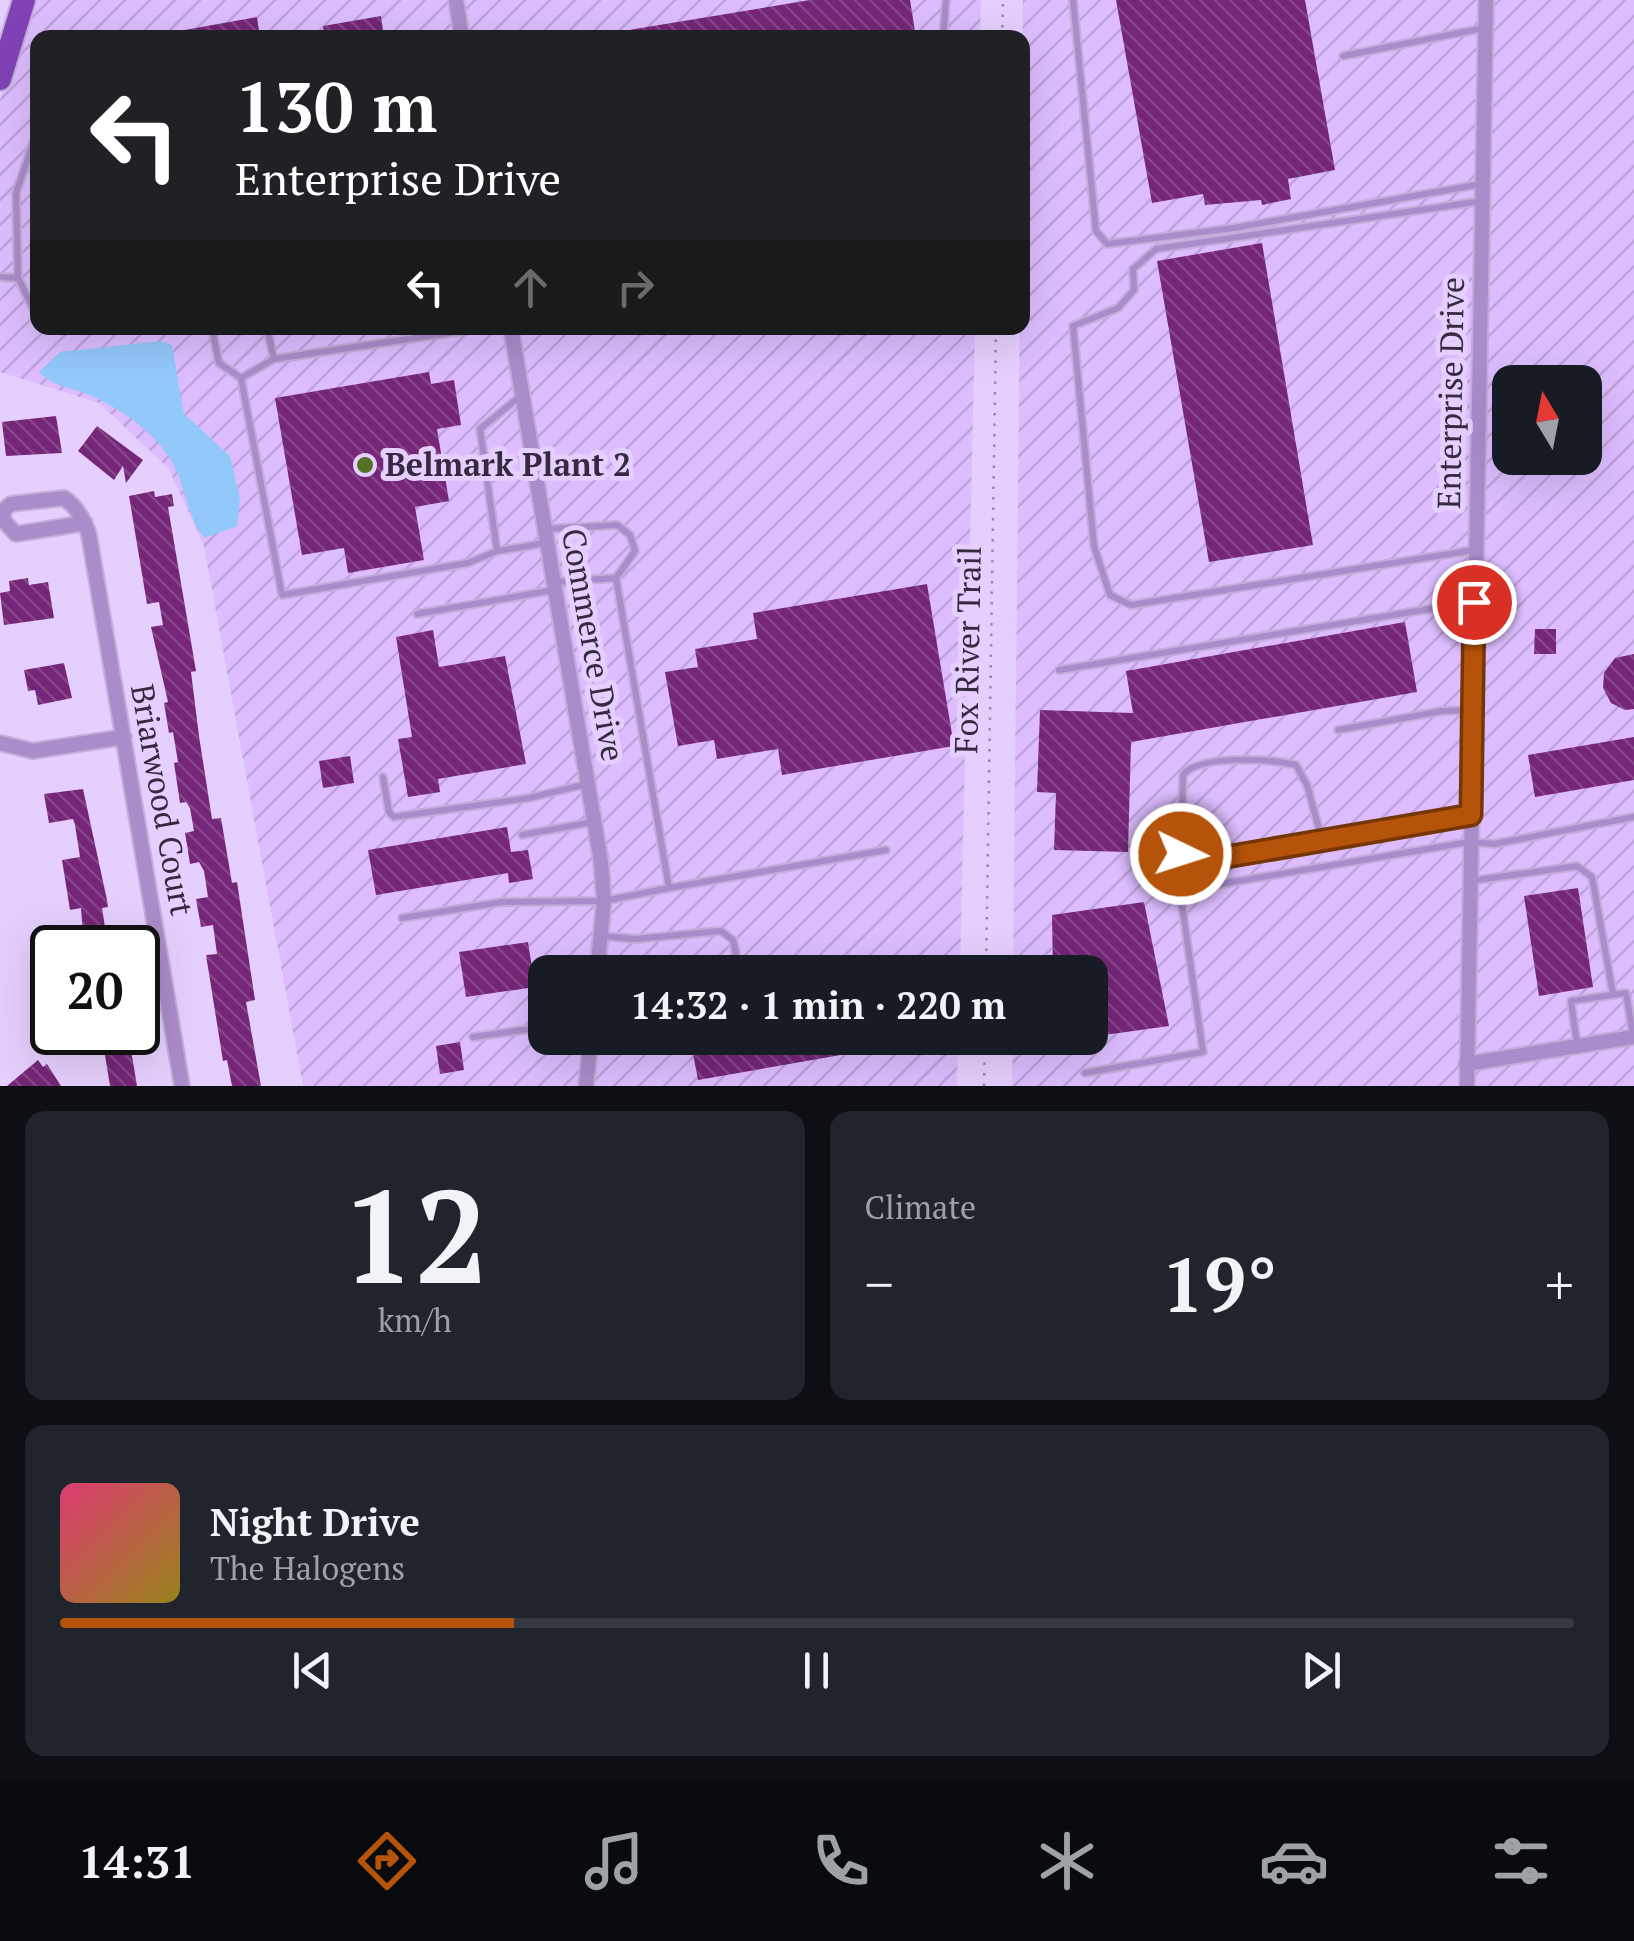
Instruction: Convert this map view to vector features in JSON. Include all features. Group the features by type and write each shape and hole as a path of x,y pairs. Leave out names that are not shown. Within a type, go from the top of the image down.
{"main road":[{"path":"0,79 24,0"}],"street":[{"path":"456,0 460,30"},
{"name":"Enterprise Drive","path":"1467,1086 1486,0"},
{"name":"Commerce Drive","path":"512,335 594,822 604,901 599,955"},
{"path":"56,496 70,502 85,523 16,534 3,520 4,510 12,504 56,496"},
{"name":"Briarwood Court","path":"85,523 182,1086"},
{"path":"0,743 32,751 124,737"},
{"path":"1466,1064 1634,1037"},
{"path":"586,1086 589,1055"}],"lane":[{"path":"943,30 946,0"},
{"path":"1073,0 1096,231 1107,244 1234,228 1482,184"},
{"path":"1343,56 1485,28"},
{"path":"30,149 16,192 18,278 30,302"},
{"path":"1476,550 1131,606 1110,595 1094,546 1073,326 1118,308 1134,290 1133,269 1156,249 1482,200"},
{"path":"0,277 18,278"},
{"path":"213,335 219,364 241,378 282,595 468,564 497,550 546,536 617,525 630,534 635,552 616,578 670,888"},
{"path":"269,335 274,359"},
{"path":"241,378 274,359 416,335"},
{"path":"497,550 480,430 522,394"},
{"path":"417,614 616,578"},
{"path":"1059,670 1474,602"},
{"path":"1338,730 1473,710"},
{"path":"1322,840 1302,771 1296,764 1236,760 1196,766 1184,775 1181,854 1191,863 1471,815"},
{"path":"383,776 389,812 394,817 529,798 588,784"},
{"path":"1085,1073 1203,1052 1180,891 1469,842 1494,844 1634,817"},
{"path":"522,835 594,822"},
{"path":"402,918 502,902 604,901 886,850"},
{"path":"1469,882 1577,866 1592,877 1613,994"},
{"path":"601,935 635,939 721,931 733,940 735,955"},
{"path":"1578,1046 1570,1001 1613,994 1626,992 1634,1037"},
{"path":"473,1037 528,1029"}],"path":[{"path":"1002,0 1002,30"},
{"name":"Fox River Trail","path":"986,955 996,335"},
{"path":"984,1086 985,1055"}],"shaded area":[{"path":"32,0 981,0 980,30 30,30 30,335 975,335 960,955 528,955 528,1055 958,1055 957,1086 303,1086 204,546 169,469 99,403 0,372 0,100"},
{"path":"1023,0 1634,0 1634,1086 1012,1086 1013,1055 1108,1055 1108,955 1013,955 1020,335 1030,335 1030,30 1023,30"}],"water":[{"path":"161,341 172,345 184,414 230,456 240,498 237,526 205,538 194,522 173,463 152,436 115,408 52,382 39,372 60,352"}],"building":[{"path":"810,0 910,0 915,30 629,30"},
{"path":"1116,0 1305,0 1335,170 1288,179 1291,199 1262,205 1261,200 1205,205 1203,194 1152,203"},
{"path":"381,16 383,30 324,30 323,26"},
{"path":"257,17 259,30 185,30"},
{"path":"1262,243 1313,545 1209,562 1157,261"},
{"name":"Belmark Plant 2","path":"429,372 431,384 454,380 461,425 437,429 449,501 415,507 424,560 348,573 344,548 302,555 275,398"},
{"path":"56,416 62,453 6,456 2,422"},
{"path":"97,426 143,460 126,483 123,466 114,480 78,451"},
{"path":"154,491 155,497 172,494 174,506 168,507 196,671 191,672 199,736 212,819 221,818 232,883 237,882 255,1000 246,1002 261,1086 232,1086 227,1060 223,1061 206,955 217,954 213,925 201,927 196,899 208,897 204,871 199,862 190,864 185,833 194,831 190,808 186,802 180,803 174,763 178,762 173,732 169,733 164,703 168,702 151,627 163,625 159,602 147,604 129,496"},
{"path":"28,578 29,585 48,582 54,618 4,625 0,593 10,591 9,581"},
{"path":"927,584 954,746 782,775 778,749 717,759 714,740 678,746 665,672 698,667 695,649 757,639 753,613"},
{"path":"1405,622 1417,692 1131,742 1128,852 1054,850 1056,793 1037,792 1040,710 1133,713 1126,671"},
{"path":"1535,629 1556,629 1556,654 1534,654"},
{"path":"433,630 439,667 505,656 526,764 438,779 440,792 408,797 398,739 412,737 396,637"},
{"path":"1634,654 1634,709 1625,710 1611,703 1603,688 1604,673 1615,658"},
{"path":"64,663 72,698 38,705 35,690 28,691 24,670"},
{"path":"1634,737 1634,780 1535,797 1528,755"},
{"path":"350,756 354,783 323,788 319,761"},
{"path":"83,789 107,900 108,907 102,908 105,925 82,925 81,908 70,910 62,860 80,857 75,825 73,819 49,823 44,794"},
{"path":"507,827 511,852 528,850 533,879 509,883 508,873 376,895 368,850"},
{"path":"1578,888 1593,987 1539,996 1524,896"},
{"path":"1144,902 1169,1026 1108,1034 1108,955 1053,955 1052,915"},
{"path":"528,942 528,988 466,997 459,952"},
{"path":"460,1042 464,1070 440,1074 436,1046"},
{"path":"105,1055 132,1055 137,1086 110,1086"},
{"path":"693,1055 841,1055 698,1080"},
{"path":"38,1060 43,1067 47,1064 61,1086 7,1086"}],"place":[{"name":"Belmark Plant 2","path":"365,465"}],"route":[{"path":"1181,854 1191,863 1471,815 1474,602"}]}
